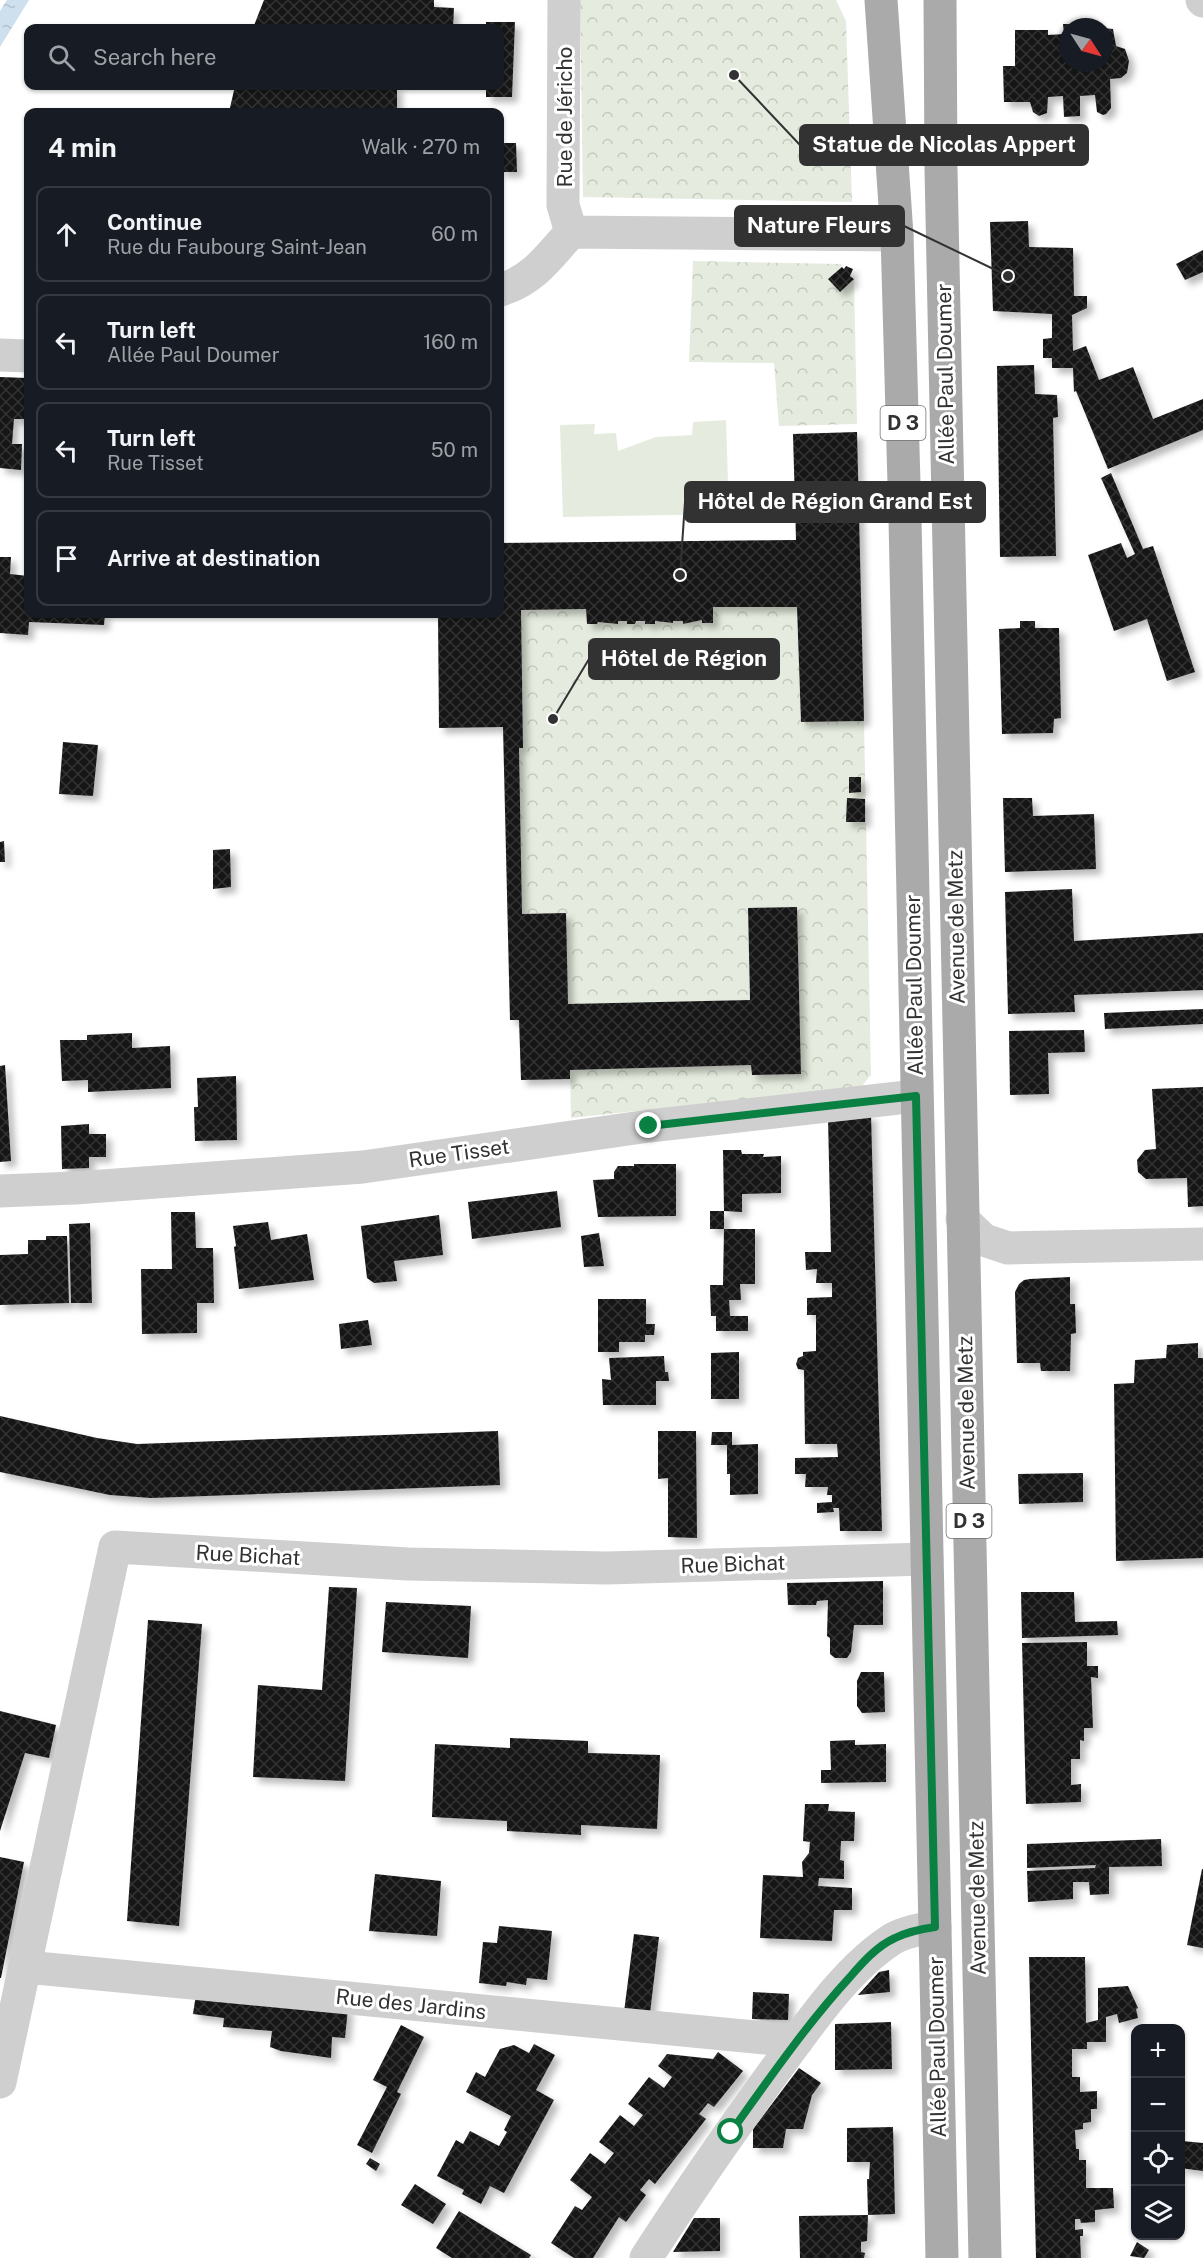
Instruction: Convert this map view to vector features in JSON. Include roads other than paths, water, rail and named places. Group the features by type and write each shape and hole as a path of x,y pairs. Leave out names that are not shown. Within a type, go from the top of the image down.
{"main road":[{"name":"Allée Paul Doumer","path":"881,0 897,235 906,531 942,2258"},
{"name":"Allée Paul Doumer","path":"940,0 941,170 953,783"},
{"name":"Avenue de Metz","path":"953,783 985,2258"}],"street":[{"name":"Rue de Jéricho","path":"564,0 563,205 571,232"},
{"path":"504,289 517,285 543,264 571,232 897,235"},
{"path":"0,355 24,356"},
{"name":"Rue Tisset","path":"0,1191 75,1188 363,1167 649,1126 916,1096"},
{"path":"962,1219 984,1240 1008,1248 1203,1244"},
{"name":"Rue Bichat","path":"0,2082 115,1547 408,1564 607,1568 927,1559"},
{"path":"646,2258 731,2132 797,2041 838,1990 867,1958 893,1938 919,1929 935,1927"},
{"name":"Rue des Jardins","path":"26,1966 797,2041"}],"water":[{"path":"7,0 29,0 0,47 0,11"}],"place":[{"name":"Statue de Nicolas Appert","path":"734,75"},
{"name":"Nature Fleurs","path":"1008,276"},
{"name":"Hôtel de Région Grand Est","path":"680,575"},
{"name":"Hôtel de Région","path":"553,719"}]}
